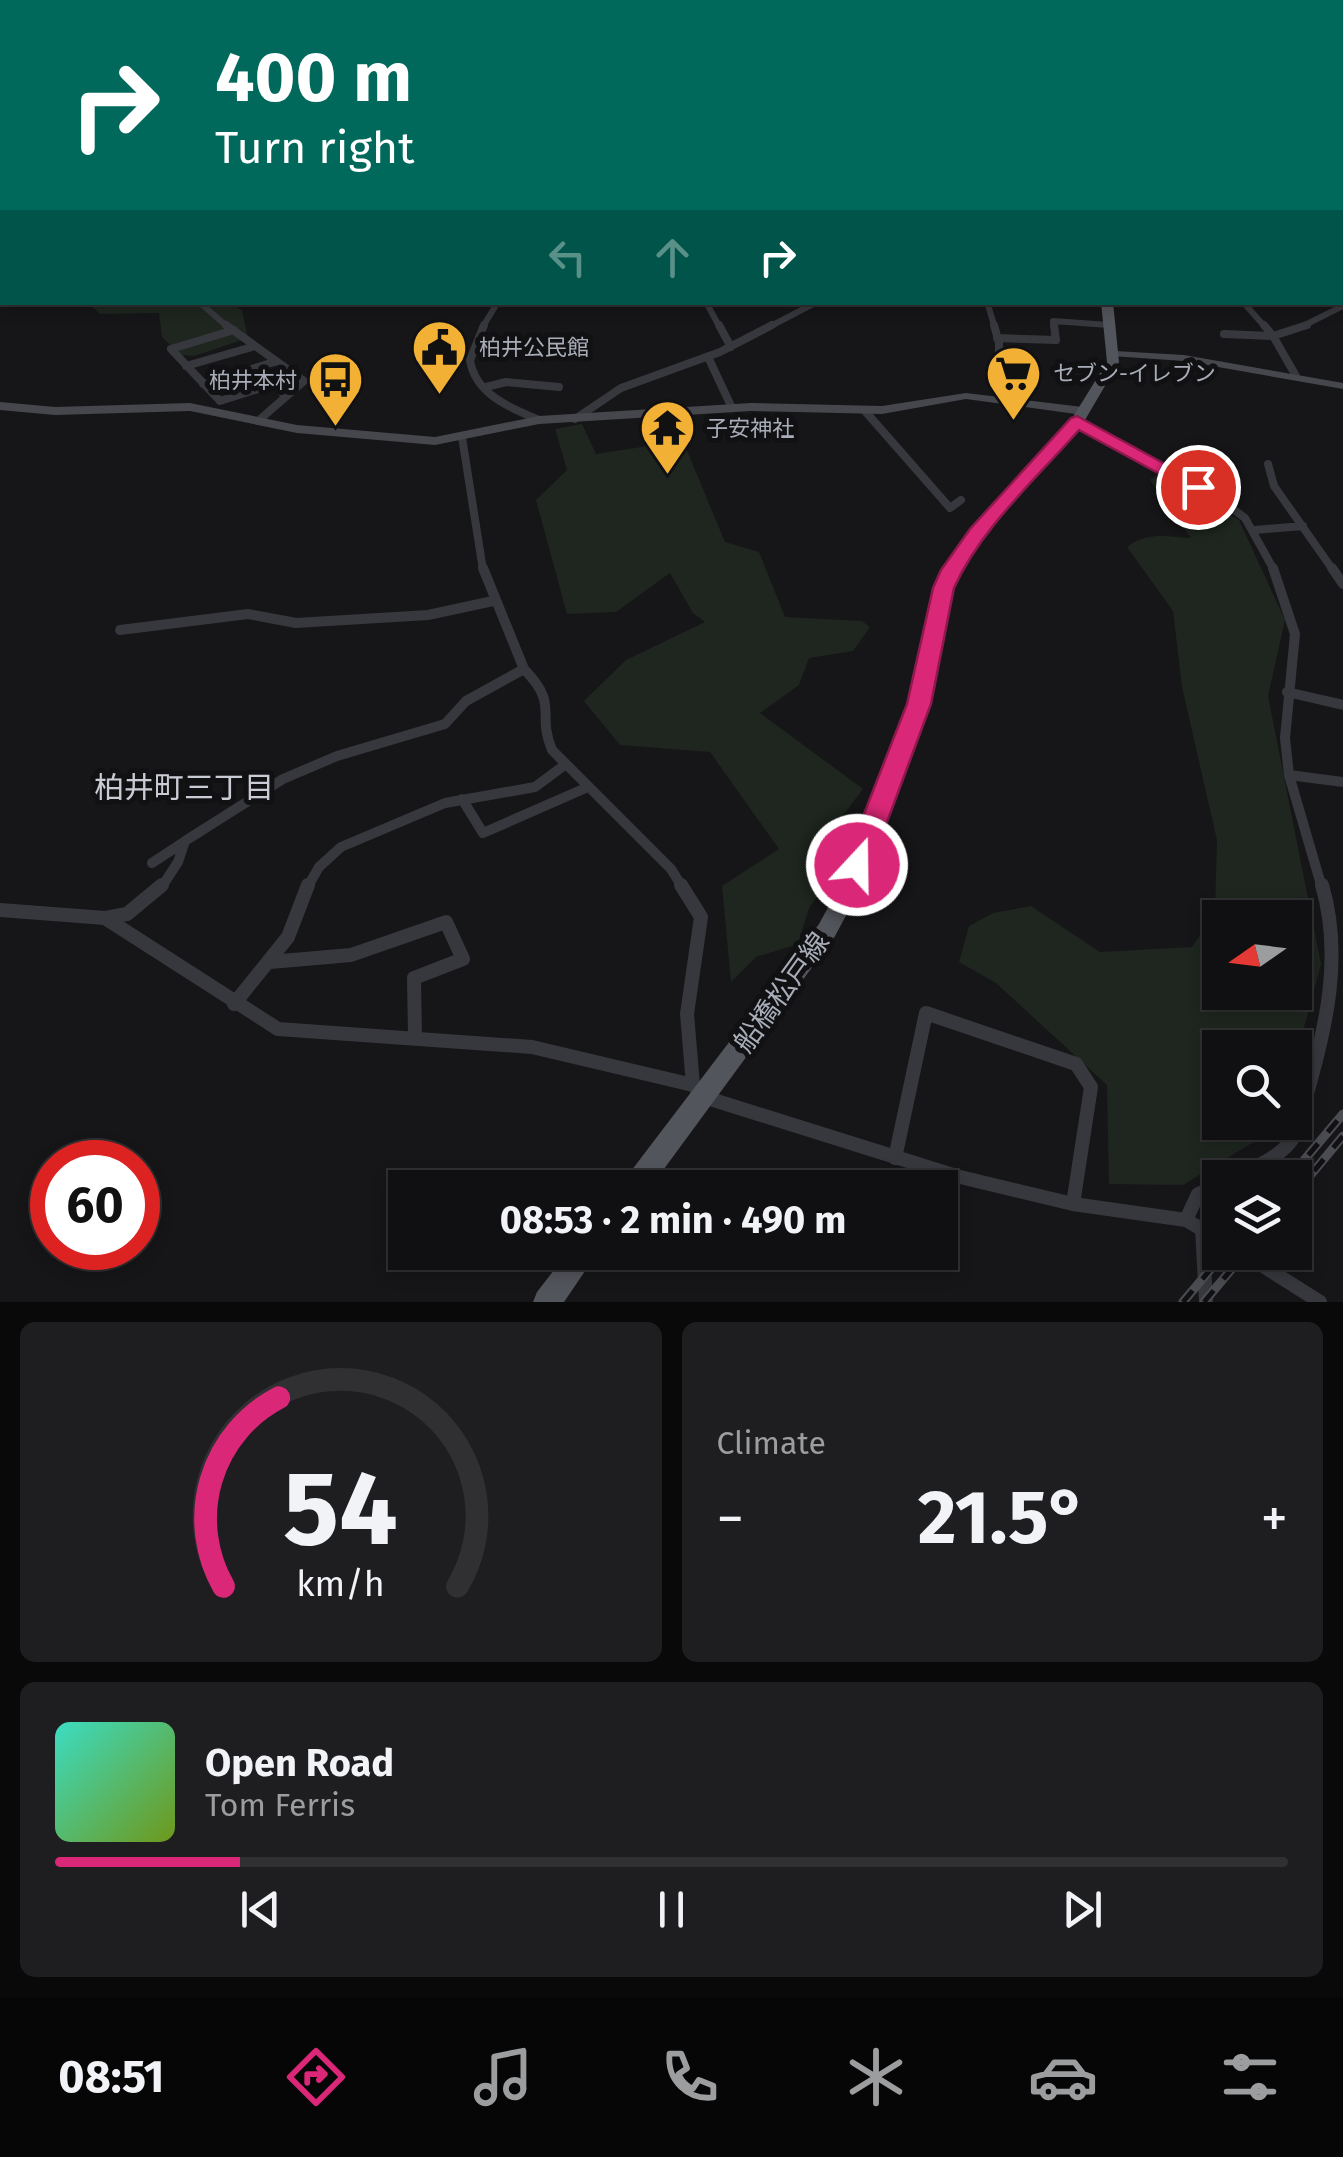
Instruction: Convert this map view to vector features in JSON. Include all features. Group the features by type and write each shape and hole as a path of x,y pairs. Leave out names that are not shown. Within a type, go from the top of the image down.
{"main road":[{"path":"1107,305 1116,354"},
{"name":"船橋松戸線","path":"646,1170 698,1091 828,930 846,895 919,704 943,588 952,570 977,534 1080,416 1116,354"},
{"path":"547,1302 571,1270"}],"street":[{"path":"203,305 252,347 304,380 258,421"},
{"path":"496,305 470,357 473,371 506,407 539,420"},
{"path":"708,305 731,347"},
{"path":"575,419 622,388 708,358 811,305"},
{"path":"989,305 997,338 999,398"},
{"path":"1246,305 1274,336 1296,376"},
{"path":"1224,334 1274,336 1308,325 1343,306"},
{"path":"997,338 1056,340 1053,321 1109,325"},
{"path":"234,330 171,350 220,401 274,384 285,396"},
{"path":"186,366 252,347"},
{"path":"1116,354 1184,358 1343,386"},
{"path":"708,358 732,408"},
{"path":"203,384 274,362"},
{"path":"486,387 506,382 559,387"},
{"path":"0,406 54,410 190,407 297,429 424,440 462,437 539,420 732,408 865,411 948,398 999,398 1080,416 1217,497 1255,530 1291,612 1294,634 1287,692 1289,775 1330,913 1329,989 1322,1042 1293,1139 1270,1160"},
{"path":"865,411 950,508 962,500"},
{"path":"462,437 476,500 480,553 494,601 524,669 546,689 550,699 545,738 588,788 671,869 701,917 686,1014 698,1091"},
{"path":"1268,464 1274,486 1343,584"},
{"path":"1255,530 1303,526"},
{"path":"120,630 248,614 296,623 428,615 494,601"},
{"path":"152,863 282,779 337,756 445,724 466,701 524,669"},
{"path":"1287,692 1343,704"},
{"path":"234,1004 288,937 304,892 319,867 341,847 462,798 534,787 566,764"},
{"path":"1289,775 1343,782"},
{"path":"462,798 483,833 588,788"},
{"path":"0,910 105,918 126,914 159,890 178,862 185,841"},
{"path":"105,918 278,1029 532,1047 698,1091 895,1158 1073,1204 1194,1224 1202,1229"},
{"path":"270,962 351,955 446,922 463,959 414,978 415,1036"},
{"path":"895,1158 926,1013 1076,1064 1091,1088 1073,1204"},
{"path":"1202,1192 1198,1194 1194,1224 1206,1302"},
{"path":"1269,1270 1320,1302"}],"shaded area":[{"path":"91,305 232,305 242,310 248,338 194,356 180,355 162,337 159,313 100,314"},
{"path":"582,424 596,454 668,443 686,448 725,542 759,552 785,617 862,621 870,627 853,651 809,658 799,685 760,713 863,789 831,831 835,871 809,908 798,944 756,957 731,982 722,886 779,849 710,752 620,745 584,701 626,660 705,622 693,613 670,573 616,612 567,614 536,500 567,470 555,429"},
{"path":"1160,472 1239,520 1285,620 1268,696 1308,900 1215,900 1217,840 1182,687 1173,611 1127,547 1150,537 1191,538 1150,480"},
{"path":"1031,906 1100,952 1192,947 1202,932 1202,1010 1309,1010 1303,1030 1202,1030 1202,1140 1257,1140 1224,1160 1202,1160 1202,1173 1183,1185 1109,1184 1107,1085 996,983 959,962 969,926 993,913"},
{"path":"1312,918 1321,964 1312,998"}],"railway":[{"path":"1304,1160 1343,1114"},
{"path":"1312,1173 1343,1136"},
{"path":"1183,1302 1210,1270"},
{"path":"1204,1302 1231,1270"}],"place":[{"name":"柏井公民館","path":"440,396"},
{"name":"セブン-イレブン","path":"1014,422"},
{"name":"柏井本村","path":"336,429"},
{"name":"子安神社","path":"667,477"}],"district":[{"name":"柏井町三丁目","path":"184,788"}],"route":[{"path":"857,865 919,704 943,588 977,534 1077,422 1198,487"}]}
